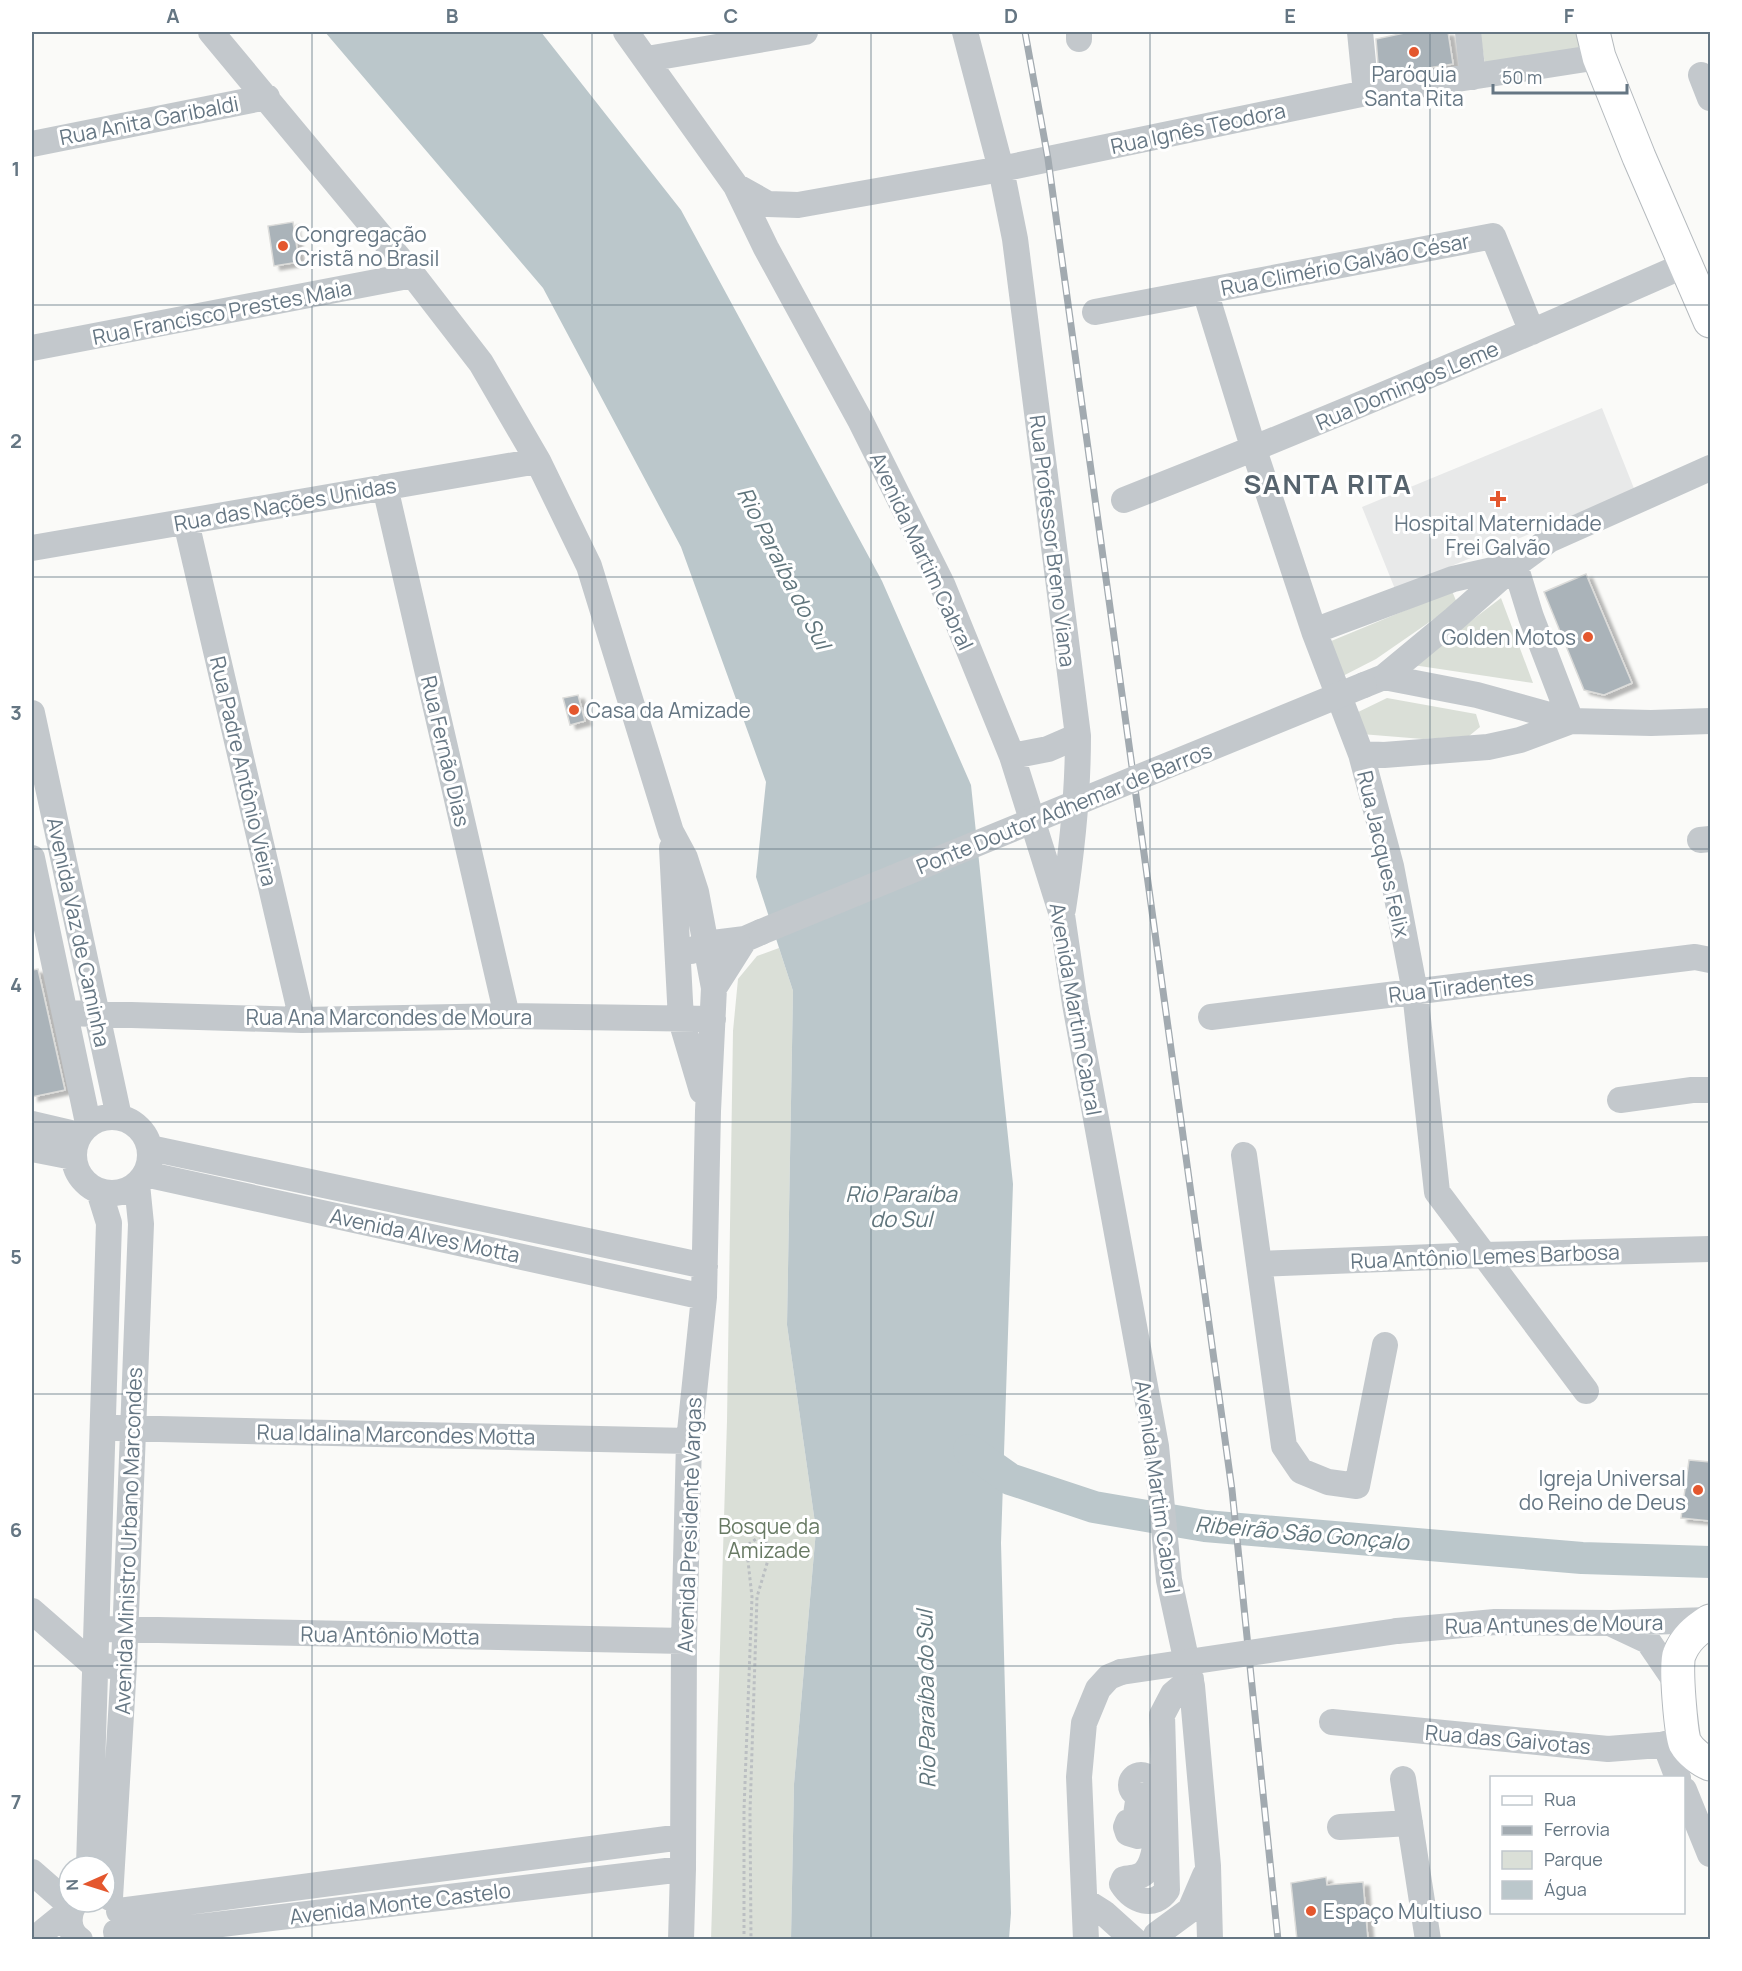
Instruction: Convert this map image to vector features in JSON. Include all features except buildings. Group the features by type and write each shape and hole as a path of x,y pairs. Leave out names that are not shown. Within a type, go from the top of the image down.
{"main road":[{"path":"1596,44 1639,157 1710,321"},
{"path":"1710,1621 1692,1633 1678,1656 1675,1744 1710,1764"}],"street":[{"name":"Avenida Presidente Vargas","path":"211,32 267,97 481,363 538,461 589,566 671,832 685,858 696,892 714,988 708,1111 704,1297 689,1441 681,1940"},
{"name":"Avenida Martim Cabral","path":"626,32 736,186 766,248 860,420 942,584 1012,756 1062,915 1075,1004 1156,1446 1169,1580 1191,1679 1209,1866 1210,1940"},
{"path":"647,59 805,32"},
{"name":"Rua Professor Breno Viana","path":"965,32 1001,169 1015,239 1078,736 1078,782 1073,838 1062,915"},
{"path":"1360,32 1366,93"},
{"path":"1468,32 1473,77"},
{"name":"Rua Ignês Teodora","path":"736,186 768,204 798,205 1001,169 1366,93 1473,77 1596,44"},
{"name":"Rua Anita Garibaldi","path":"32,144 267,97"},
{"path":"766,248 776,221 798,205"},
{"name":"Rua Climério Galvão César","path":"1095,312 1493,236 1532,332"},
{"name":"Rua Domingos Leme","path":"1124,500 1254,450 1687,264"},
{"name":"Rua Francisco Prestes Maia","path":"32,348 412,275"},
{"name":"Rua Jacques Felix","path":"1205,291 1254,450 1314,631 1361,754 1392,866 1415,992 1437,1192 1586,1391"},
{"name":"Rua das Nações Unidas","path":"32,548 538,461"},
{"name":"Ponte Doutor Adhemar de Barros","path":"705,944 753,935 1374,681 1454,619 1515,565 1549,540 1710,468"},
{"name":"Rua Fernão Dias","path":"385,487 507,1016"},
{"name":"Rua Padre Antônio Vieira","path":"186,522 302,1020"},
{"path":"1314,631 1453,579 1515,565 1534,628 1571,721"},
{"path":"1374,681 1477,694 1571,721 1651,723 1710,721"},
{"name":"Avenida Vaz de Caminha","path":"32,713 119,1117"},
{"path":"1361,754 1384,755 1488,747 1520,740 1571,721"},
{"path":"1012,756 1048,749 1078,736"},
{"name":"Avenida Presidente Vargas","path":"671,832 681,1020 708,1111"},
{"name":"Avenida Vaz de Caminha","path":"32,858 64,1013 80,1138"},
{"path":"714,988 753,935"},
{"path":"678,958 705,944"},
{"name":"Rua Tiradentes","path":"1211,1017 1695,957 1710,960"},
{"name":"Rua Ana Marcondes de Moura","path":"64,1013 302,1020 507,1016 712,1019"},
{"path":"1620,1100 1692,1090 1710,1090"},
{"path":"32,1149 80,1138 100,1118 119,1117 133,1122 145,1135 150,1148 150,1160 141,1179 119,1193 99,1191 86,1184 76,1170 80,1138"},
{"path":"32,1124 80,1138"},
{"name":"Avenida Alves Motta","path":"150,1148 705,1266"},
{"path":"1244,1155 1284,1446 1301,1472 1328,1482 1357,1486 1385,1345"},
{"name":"Avenida Alves Motta","path":"141,1179 417,1234 704,1297"},
{"name":"Avenida Ministro Urbano Marcondes","path":"113,1922 141,1179"},
{"name":"Avenida Ministro Urbano Marcondes","path":"89,1854 109,1223 99,1191"},
{"path":"417,1234 425,1206"},
{"name":"Rua Antônio Lemes Barbosa","path":"1259,1264 1710,1249"},
{"name":"Rua Idalina Marcondes Motta","path":"103,1427 689,1441"},
{"path":"32,1611 95,1666 124,1665"},
{"name":"Rua Antunes de Moura","path":"1085,1901 1079,1777 1084,1723 1098,1689 1109,1677 1122,1672 1397,1631 1495,1622 1710,1621"},
{"path":"1611,1623 1648,1641 1678,1685"},
{"name":"Rua Antônio Motta","path":"96,1629 684,1641"},
{"path":"1163,1724 1156,1733 1135,1821 1128,1822 1126,1827 1128,1833 1138,1836 1144,1834 1143,1818 1150,1797 1155,1797 1160,1802 1158,1830 1147,1871 1141,1876 1124,1879 1122,1884 1130,1895 1138,1899 1147,1900 1162,1896 1167,1890 1163,1724 1162,1715 1173,1694 1191,1679"},
{"name":"Rua das Gaivotas","path":"1332,1722 1608,1749 1675,1744"},
{"path":"1675,1744 1678,1776"},
{"path":"1403,1779 1428,1940"},
{"path":"1685,1794 1709,1845"},
{"path":"1340,1827 1410,1823"},
{"name":"Avenida Monte Castelo","path":"113,1922 682,1838"},
{"path":"1154,1940 1190,1910 1209,1866"},
{"name":"Avenida Monte Castelo","path":"113,1922 139,1934 683,1869"},
{"path":"32,1872 57,1893"},
{"path":"1085,1901 1086,1940"},
{"path":"1085,1901 1104,1913 1134,1940"},
{"path":"37,1940 64,1914"},
{"path":"71,1914 69,1925 76,1937 81,1940"}],"path":[{"path":"744,1940 744,1810 752,1596 747,1552 749,1544 756,1539 766,1543 771,1550 757,1597 750,1812 751,1940"}],"shaded area":[{"name":"Hospital Maternidade Frei Galvão","path":"1602,408 1635,491 1395,589 1362,507"}],"green space":[{"path":"1480,32 1582,32 1585,53 1486,71"},
{"path":"1452,591 1457,603 1376,659 1337,679 1324,644"},
{"path":"1501,598 1533,683 1413,665"},
{"path":"1387,698 1476,714 1480,727 1469,736 1423,739 1361,734 1352,715"},
{"name":"Bosque da Amizade","path":"779,948 793,991 787,1325 816,1530 794,1784 791,1939 711,1940 727,1421 733,1031 738,979 757,956"}],"water":[{"name":"Rio Paraíba do Sul","path":"325,32 541,32 681,210 882,581 971,785 1013,1184 1001,1543 1011,1913 1009,1939 791,1939 794,1784 816,1530 787,1325 793,991 756,877 766,782 681,547 543,288"}],"waterway":[{"name":"Ribeirão São Gonçalo","path":"969,1450 1010,1479 1094,1507 1205,1526 1582,1558 1710,1562"}],"railway":[{"path":"1025,32 1048,159 1232,1490 1278,1940"}],"place":[{"name":"Paróquia Santa Rita","path":"1414,52"},
{"name":"Congregação Cristã no Brasil","path":"283,246"},
{"name":"Hospital Maternidade Frei Galvão","path":"1498,499"},
{"name":"Golden Motos","path":"1588,637"},
{"name":"Casa da Amizade","path":"574,710"},
{"name":"Igreja Universal do Reino de Deus","path":"1698,1490"},
{"name":"Espaço Multiuso","path":"1311,1911"}],"district":[{"name":"SANTA RITA","path":"1328,483"}]}
